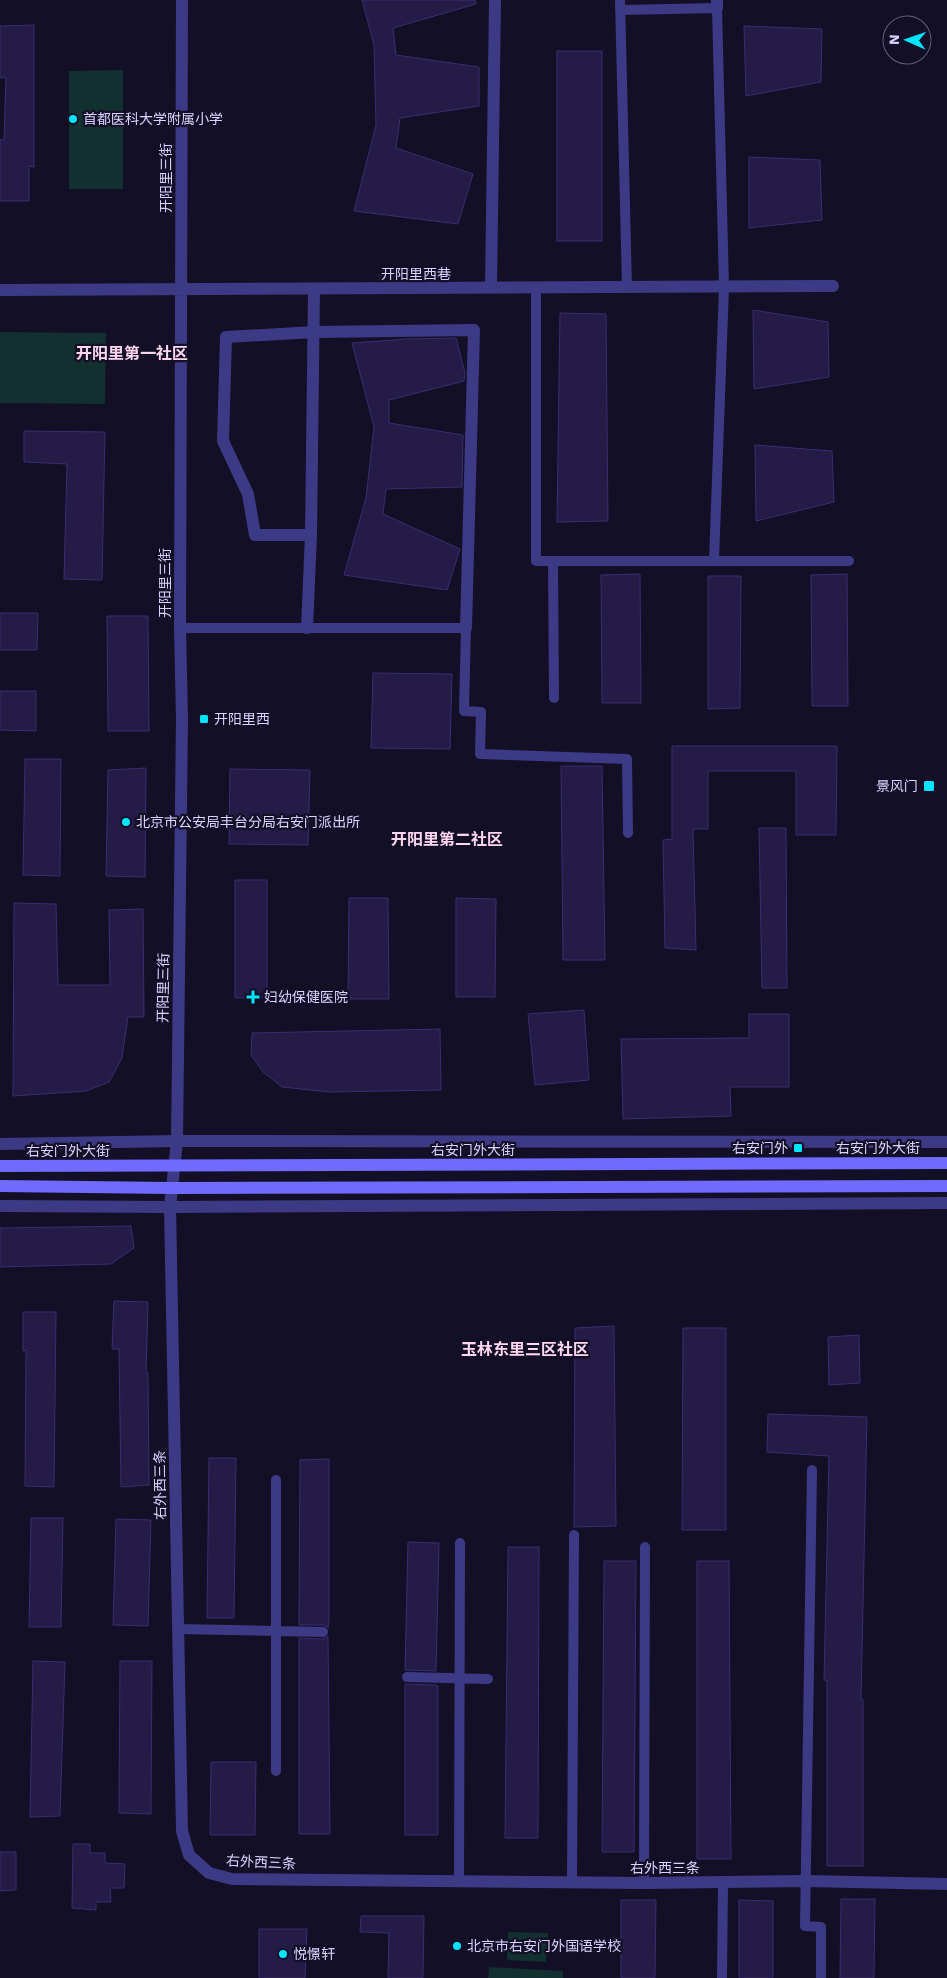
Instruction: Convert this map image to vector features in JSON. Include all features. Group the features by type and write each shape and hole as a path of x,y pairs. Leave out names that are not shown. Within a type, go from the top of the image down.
{"main road":[{"name":"右安门外大街","path":"0,1166 947,1163"},
{"path":"0,1186 171,1188 947,1186"}],"street":[{"name":"开阳里三街","path":"171,1188 176,1141 182,719 180,628 182,0"},
{"path":"491,288 495,0"},
{"name":"开阳里西巷","path":"0,290 833,286"},
{"path":"307,628 311,535 315,332 314,289"},
{"path":"311,535 255,535 248,494 223,442 226,337 315,332 474,330 466,628"},
{"path":"0,1144 176,1141 947,1142"},
{"name":"右外西三条","path":"171,1188 182,1831 189,1855 208,1873 232,1879 723,1883 806,1881 947,1884"},
{"path":"0,1206 170,1207 947,1203"}],"lane":[{"path":"628,287 620,5 717,4 724,287 714,561"},
{"path":"536,288 536,561 849,561"},
{"path":"553,561 554,698"},
{"path":"180,628 466,628 464,711 481,712 480,754 627,759 628,833"},
{"path":"812,1470 805,1926 821,1927 821,1978"},
{"path":"276,1480 276,1771"},
{"path":"572,1882 574,1535"},
{"path":"459,1880 460,1543"},
{"path":"644,1882 645,1547"},
{"path":"178,1629 323,1632"},
{"path":"407,1677 488,1679"},
{"path":"722,1978 723,1883"}],"green space":[{"path":"123,70 123,189 69,189 69,71"},
{"path":"0,332 106,333 105,404 0,403"},
{"path":"508,1932 548,1933 546,1962 507,1960"},
{"path":"489,1967 563,1971 563,1978 488,1978"}],"building":[{"path":"362,0 475,0 476,4 393,28 396,55 479,67 479,106 400,118 396,148 473,174 458,224 354,211 376,125 374,45"},
{"path":"34,25 34,167 29,166 29,201 0,201 0,140 4,139 6,77 0,78 0,26"},
{"path":"744,26 822,29 821,82 746,96"},
{"path":"557,51 602,51 602,241 557,241"},
{"path":"749,157 820,160 822,220 749,228"},
{"path":"753,310 828,322 829,377 754,389"},
{"path":"560,313 606,314 608,521 557,522"},
{"path":"456,338 465,373 464,381 389,400 389,423 463,435 462,487 386,489 383,514 460,549 447,590 344,575 366,498 374,427 352,343"},
{"path":"24,431 105,432 102,580 64,579 67,464 24,462"},
{"path":"755,445 832,451 834,502 756,521"},
{"path":"640,574 641,703 602,703 601,575"},
{"path":"847,574 848,706 812,706 811,575"},
{"path":"708,576 741,576 740,708 708,709"},
{"path":"0,613 38,613 37,650 0,650"},
{"path":"107,616 148,616 149,731 108,731"},
{"path":"373,673 452,674 450,749 371,748"},
{"path":"0,691 36,691 36,731 0,730"},
{"path":"672,746 837,746 836,835 796,835 796,771 708,771 708,829 693,829 696,950 665,948 663,840 672,839"},
{"path":"25,759 61,759 60,876 23,875"},
{"path":"561,766 602,766 605,960 563,960"},
{"path":"146,768 145,877 106,876 108,770"},
{"path":"230,769 310,770 308,845 229,844"},
{"path":"759,828 786,828 787,988 762,988"},
{"path":"235,880 267,880 267,998 235,998"},
{"path":"349,898 388,898 389,999 348,999"},
{"path":"456,898 496,899 495,997 456,997"},
{"path":"14,903 56,904 58,985 110,985 109,910 143,909 144,1017 128,1017 122,1058 109,1082 86,1091 13,1096"},
{"path":"584,1010 589,1080 535,1085 528,1014"},
{"path":"749,1014 789,1014 789,1087 730,1087 731,1116 623,1119 621,1039 749,1038"},
{"path":"440,1029 441,1090 329,1092 282,1087 263,1072 251,1055 252,1033"},
{"path":"131,1226 134,1248 111,1264 0,1267 0,1228"},
{"path":"114,1301 148,1302 146,1373 148,1373 149,1485 121,1487 119,1349 112,1349"},
{"path":"23,1312 56,1312 54,1487 25,1486 26,1350 23,1351"},
{"path":"614,1326 616,1526 574,1527 575,1328"},
{"path":"683,1328 726,1328 726,1530 682,1530"},
{"path":"859,1335 860,1383 829,1385 828,1337"},
{"path":"768,1414 867,1417 861,1700 863,1700 863,1866 827,1866 827,1680 824,1680 829,1456 767,1452"},
{"path":"209,1458 236,1458 234,1618 207,1618"},
{"path":"329,1459 328,1628 323,1625 299,1625 299,1619 300,1460"},
{"path":"31,1518 63,1518 61,1627 29,1627"},
{"path":"116,1519 151,1520 148,1626 113,1625"},
{"path":"408,1542 439,1543 436,1671 405,1670"},
{"path":"508,1547 539,1547 538,1838 505,1838"},
{"path":"604,1561 636,1561 634,1852 602,1852"},
{"path":"697,1561 729,1561 731,1859 697,1859"},
{"path":"328,1636 330,1834 299,1834 299,1638 323,1639"},
{"path":"33,1661 65,1662 60,1816 30,1817"},
{"path":"120,1661 152,1661 151,1814 119,1813"},
{"path":"405,1684 438,1686 438,1835 405,1835"},
{"path":"211,1762 256,1762 255,1835 210,1835"},
{"path":"73,1844 90,1844 90,1853 105,1853 105,1863 125,1864 124,1888 110,1888 111,1902 96,1902 96,1910 72,1908"},
{"path":"0,1852 16,1852 16,1890 0,1891"},
{"path":"841,1899 875,1899 874,1978 840,1978"},
{"path":"621,1900 656,1900 655,1978 621,1978"},
{"path":"739,1900 773,1901 773,1978 739,1978"},
{"path":"361,1916 424,1916 423,1978 388,1978 389,1933 360,1932"},
{"name":"悦憬轩","path":"259,1929 307,1929 305,1978 259,1978"}],"place":[{"name":"首都医科大学附属小学","path":"73,119"},
{"name":"开阳里西","path":"204,719"},
{"name":"景风门","path":"929,786"},
{"name":"北京市公安局丰台分局右安门派出所","path":"126,822"},
{"name":"妇幼保健医院","path":"253,997"},
{"name":"右安门外","path":"798,1148"},
{"name":"北京市右安门外国语学校","path":"457,1946"},
{"name":"悦憬轩","path":"283,1954"}],"district":[{"name":"开阳里第一社区","path":"132,353"},
{"name":"开阳里第二社区","path":"447,839"},
{"name":"玉林东里三区社区","path":"525,1349"}]}
